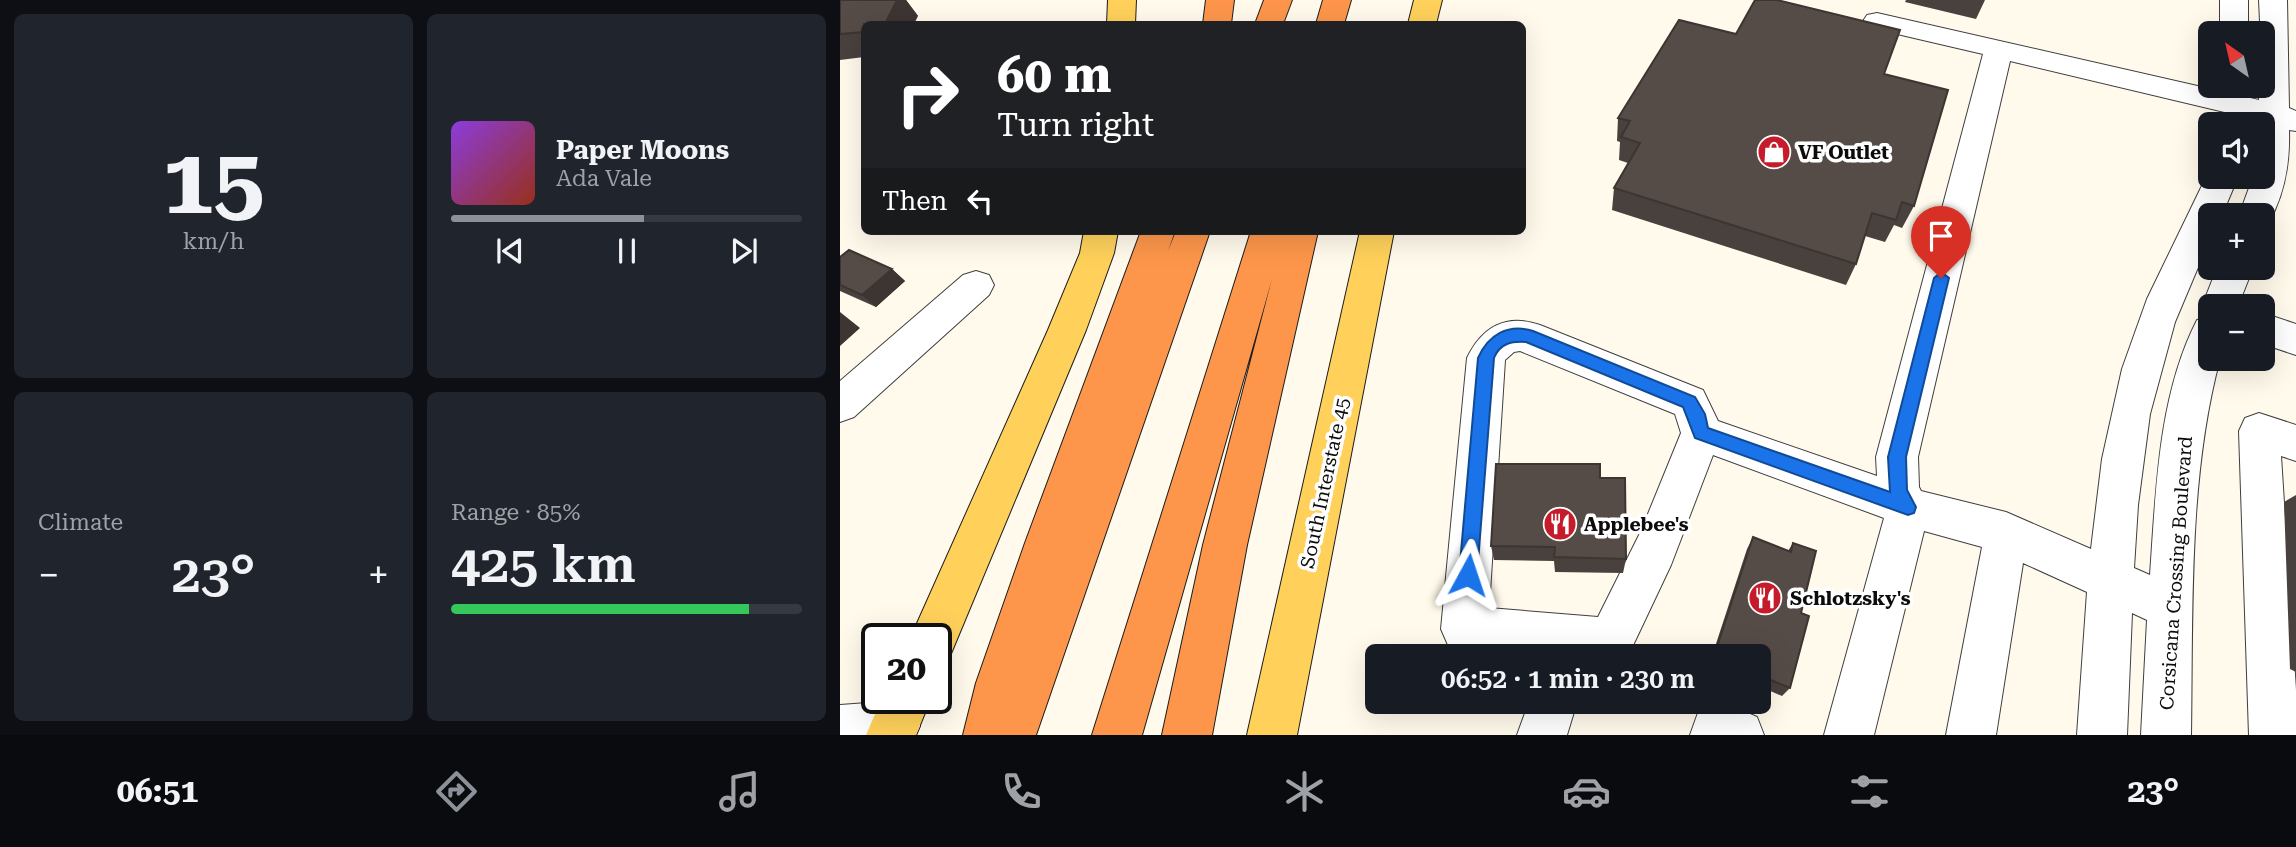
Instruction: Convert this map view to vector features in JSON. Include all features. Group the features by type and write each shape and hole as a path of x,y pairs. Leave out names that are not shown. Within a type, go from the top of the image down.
{"highway":[{"path":"1217,21 1220,0"},
{"path":"1270,21 1278,0"},
{"path":"1331,21 1337,0"},
{"path":"988,735 1000,683 1038,568 1157,235"},
{"path":"1011,735 1192,235"},
{"path":"1117,735 1267,235"},
{"path":"1186,735 1225,545 1300,235"}],"main road":[{"path":"1121,21 1122,0"},
{"path":"1423,21 1428,0"},
{"path":"940,623 1067,330 1097,253 1100,235"},
{"name":"South Interstate 45","path":"1272,735 1376,235"}],"street":[{"path":"2234,0 2234,21"},
{"path":"2260,203 2274,163 2285,116 2273,0"},
{"path":"1877,21 2285,116"},
{"path":"1849,735 1908,507 1898,492 1897,457 1998,48"},
{"path":"2102,735 2118,492 2141,369 2172,278 2218,189"},
{"path":"840,405 976,285"},
{"path":"2275,332 2296,340"},
{"path":"1553,644 1464,629 1486,358 1490,348 1501,339 1514,335 1527,336 1689,402 1696,414 1700,433 1657,553 1636,598 1610,642 1594,644"},
{"name":"Corsicana Crossing Boulevard","path":"2166,735 2170,607 2180,458 2198,363"},
{"path":"2274,735 2259,431 2296,443"},
{"path":"1700,433 1908,507 2006,533 2170,607"},
{"path":"1971,735 2006,533"},
{"path":"1542,735 1549,714"},
{"path":"840,730 898,720"},
{"path":"1715,735 1718,725 1739,735"}],"building":[{"path":"840,0 897,0 886,21 861,21 861,32 840,34"},
{"name":"VF Outlet","path":"1755,0 1777,0 1900,30 1884,74 1948,90 1914,206 1902,202 1896,220 1872,213 1856,264 1614,188 1640,143 1621,137 1630,121 1618,118 1679,20 1736,34"},
{"path":"849,250 892,269 862,295 840,285 840,257"},
{"name":"Applebee's","path":"1496,464 1600,464 1600,478 1625,478 1626,559 1554,557 1555,547 1491,546"},
{"name":"Schlotzsky's","path":"1753,537 1791,552 1793,543 1816,551 1801,613 1809,616 1790,688 1771,680 1771,644 1718,644"}],"place":[{"name":"VF Outlet","path":"1774,152"},
{"name":"Applebee's","path":"1560,524"},
{"name":"Schlotzsky's","path":"1765,598"}],"route":[{"path":"1468,575 1486,358 1490,348 1501,339 1514,335 1527,336 1689,402 1696,414 1700,433 1908,507 1898,492 1897,457 1941,278"}]}
